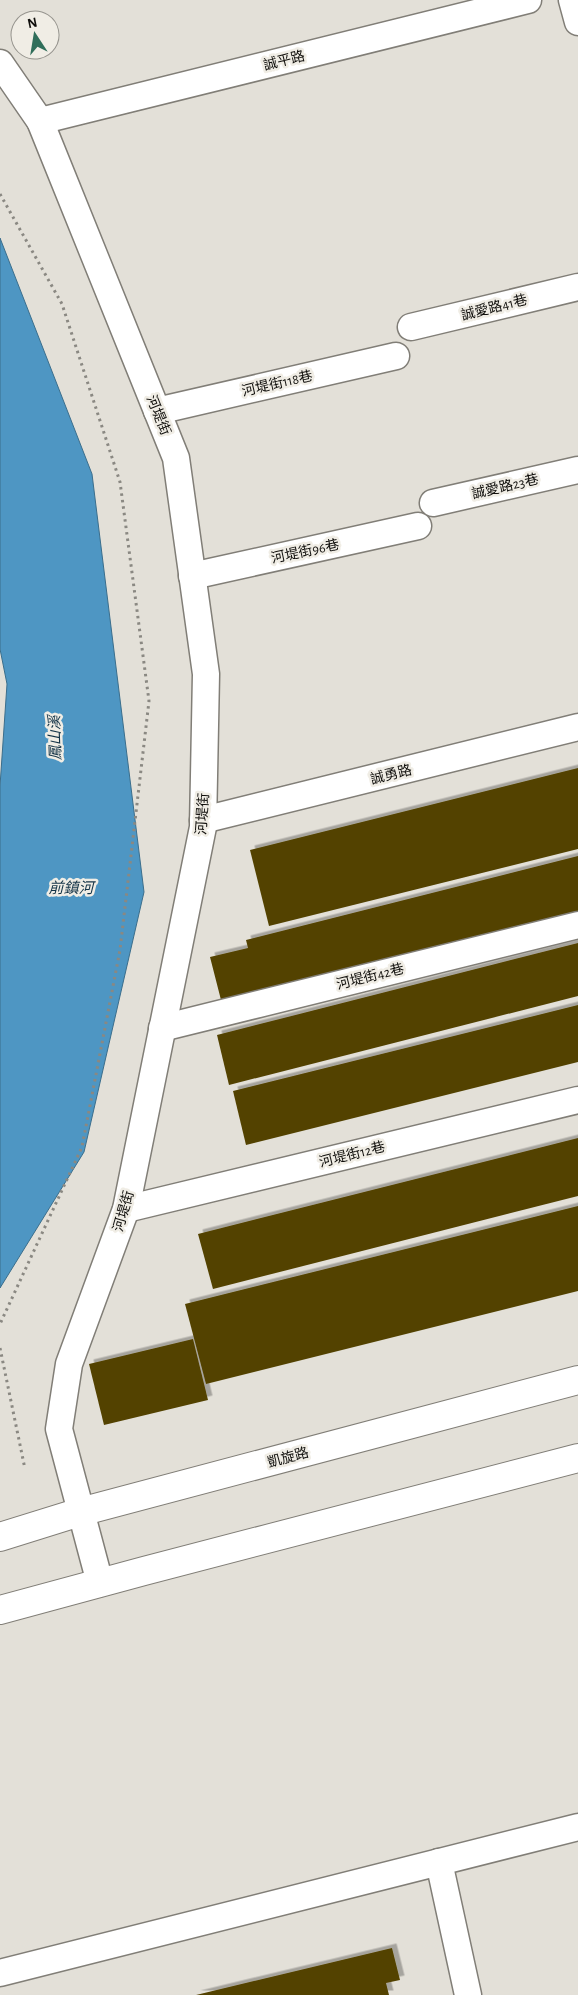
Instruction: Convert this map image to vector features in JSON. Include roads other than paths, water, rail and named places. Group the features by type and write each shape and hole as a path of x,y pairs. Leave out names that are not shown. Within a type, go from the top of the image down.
{"street":[{"name":"誠平路","path":"40,121 528,0"},
{"path":"572,0 578,22"},
{"name":"河堤街","path":"0,63 40,121 176,458 206,674 203,820 126,1209 69,1364 59,1429 100,1582"},
{"name":"誠愛路41巷","path":"411,327 578,287"},
{"name":"河堤街118巷","path":"158,411 396,356"},
{"name":"誠愛路23巷","path":"433,503 578,470"},
{"name":"河堤街96巷","path":"192,576 418,526"},
{"name":"誠勇路","path":"203,820 578,727"},
{"name":"河堤街42巷","path":"162,1028 578,924"},
{"name":"河堤街12巷","path":"126,1209 578,1100"},
{"name":"凱旋路","path":"0,1537 80,1512 578,1380"},
{"path":"0,1610 100,1582 578,1458"},
{"path":"0,1973 578,1827"},
{"path":"439,1862 468,1995"}],"water":[{"name":"前鎮河","path":"0,238 92,474 144,892 84,1152 0,1288 0,786 7,684 0,649"}],"water label":[{"name":"鳳山溪","path":"55,738"}]}
